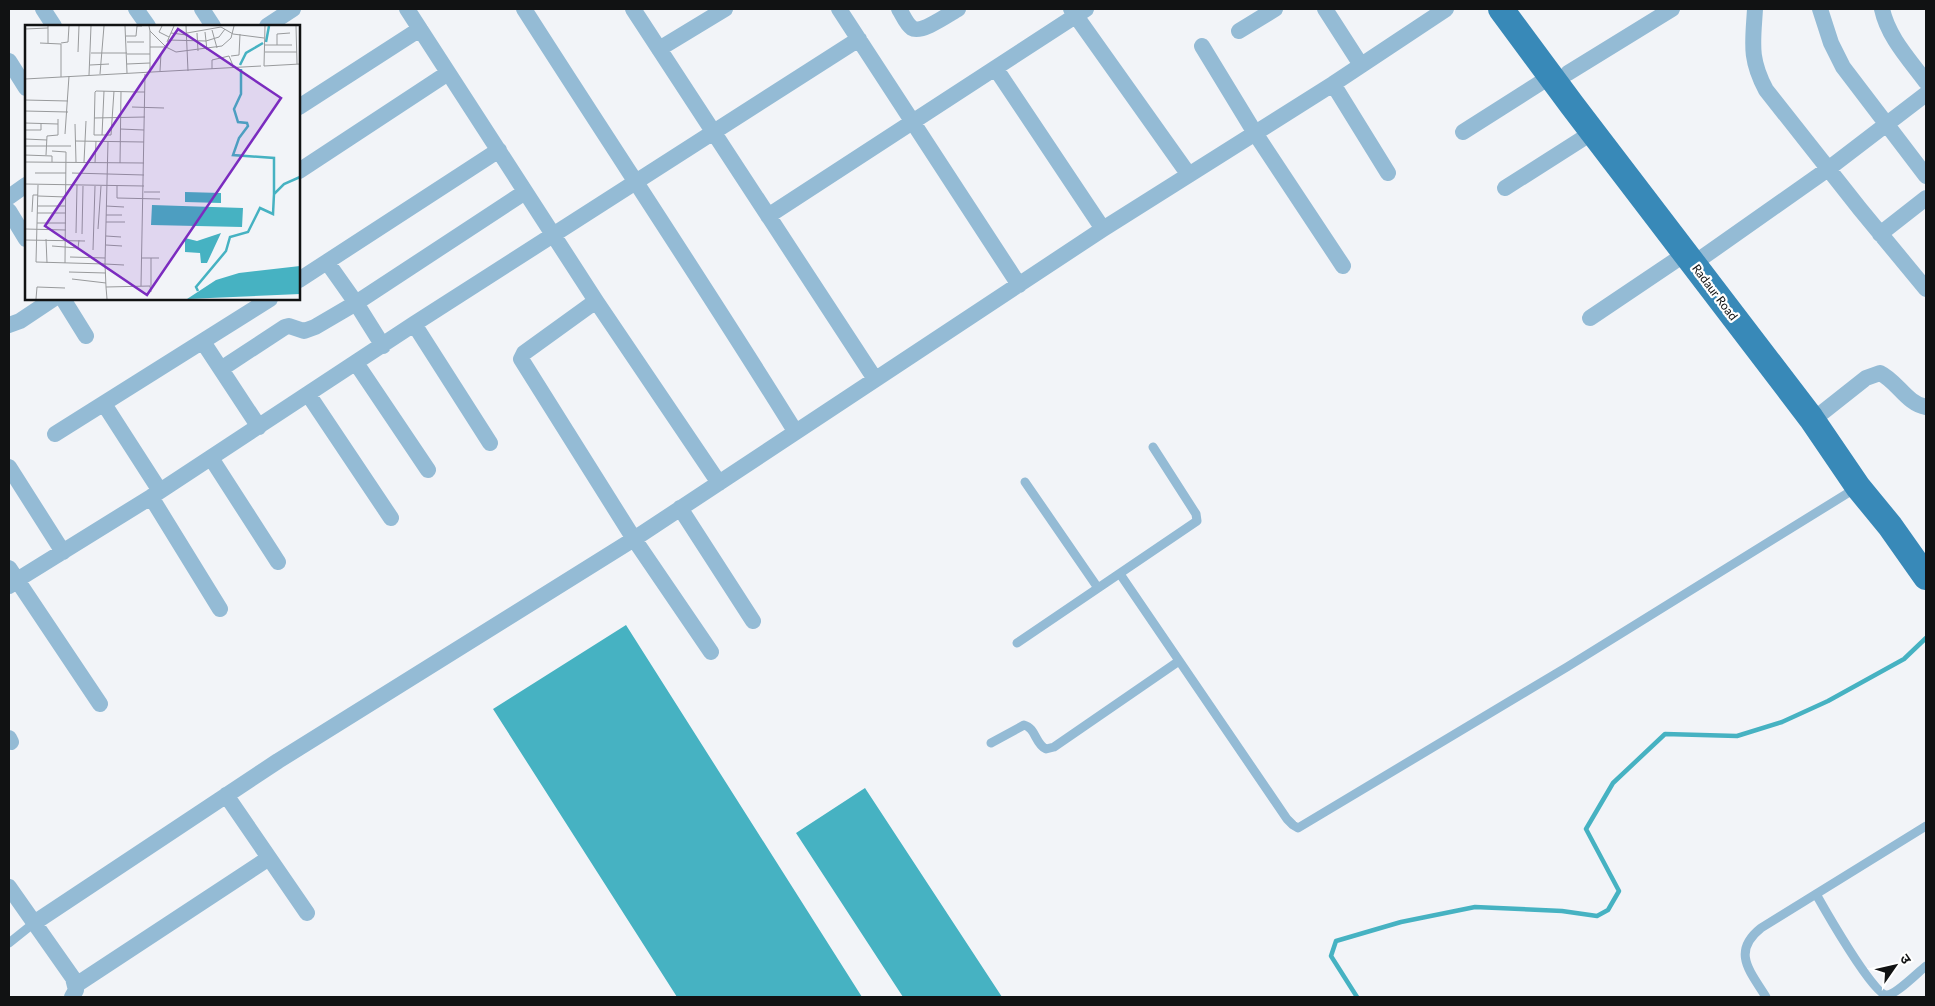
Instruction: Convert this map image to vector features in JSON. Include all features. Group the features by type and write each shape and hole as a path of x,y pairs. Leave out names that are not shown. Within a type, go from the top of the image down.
{"main road":[{"name":"Radaur Road","path":"1502,9 1560,75 1811,418 1858,487 1890,526 1926,577"},
{"name":"Radaur Road","path":"1519,9 1593,132 1694,258 1823,412 1926,548"}],"street":[{"path":"43,9 53,25"},
{"path":"136,9 147,25"},
{"path":"202,9 212,25"},
{"path":"269,25 293,9"},
{"path":"407,9 596,302 719,482"},
{"path":"524,9 634,182 721,312 795,431"},
{"path":"633,9 875,379"},
{"path":"658,49 725,9"},
{"path":"839,9 1019,285"},
{"path":"899,9 914,30 931,25 958,9"},
{"path":"1239,31 1275,9"},
{"path":"1325,9 1361,65"},
{"path":"34,923 226,795 634,539 1103,229 1333,84 1446,9"},
{"path":"1463,132 1672,9"},
{"path":"1755,9 1753,57 1757,74 1776,104 1926,289"},
{"path":"1820,9 1837,57 1926,176"},
{"path":"1882,9 1887,26 1895,41 1926,82"},
{"path":"768,216 996,68 1077,11 1189,175"},
{"path":"300,106 420,29"},
{"path":"100,704 12,578 63,552 155,494 414,324 859,39"},
{"path":"1202,46 1343,266"},
{"path":"9,62 25,86"},
{"path":"996,68 1103,229"},
{"path":"300,170 448,73"},
{"path":"1333,84 1388,173"},
{"path":"1590,318 1694,258 1828,169 1926,94"},
{"path":"1505,188 1593,132"},
{"path":"300,279 499,150"},
{"path":"9,197 25,186"},
{"path":"222,370 285,327 289,326 299,330 308,330 356,303 525,192"},
{"path":"1880,234 1926,198"},
{"path":"9,211 25,237"},
{"path":"327,262 383,346"},
{"path":"9,325 20,321 52,300"},
{"path":"64,300 86,336"},
{"path":"55,434 268,300"},
{"path":"596,302 529,348 524,352 521,359 634,539 711,652"},
{"path":"414,324 490,443"},
{"path":"203,342 259,426"},
{"path":"356,363 428,470"},
{"path":"1823,412 1866,378 1880,373 1888,376 1919,406 1926,407"},
{"path":"308,394 391,518"},
{"path":"104,404 220,609"},
{"path":"211,458 278,562"},
{"path":"9,467 63,552"},
{"path":"680,508 753,621"},
{"path":"226,795 307,913"},
{"path":"9,888 73,978 74,991 270,858"}],"lane":[{"path":"1017,643 1197,521 1196,514 1153,446"},
{"path":"1025,482 1098,588"},
{"path":"1120,574 1287,819 1298,828 1567,667 1858,487"},
{"path":"990,743 1024,725 1031,728 1041,746 1046,748 1054,747 1179,661"},
{"path":"1766,997 1749,970 1744,951 1749,938 1761,928 1926,827"},
{"path":"1816,894 1869,979 1880,992 1887,995 1894,993 1926,966"},
{"path":"9,943 34,923"}],"water":[{"path":"626,625 862,997 677,997 493,709"},
{"path":"865,788 1002,997 903,997 796,833"}],"waterway":[{"path":"1357,997 1331,956 1336,941 1401,922 1475,907 1562,911 1597,916 1608,910 1619,891 1586,829 1613,783 1665,734 1737,736 1782,722 1828,701 1904,659 1926,638"}]}
